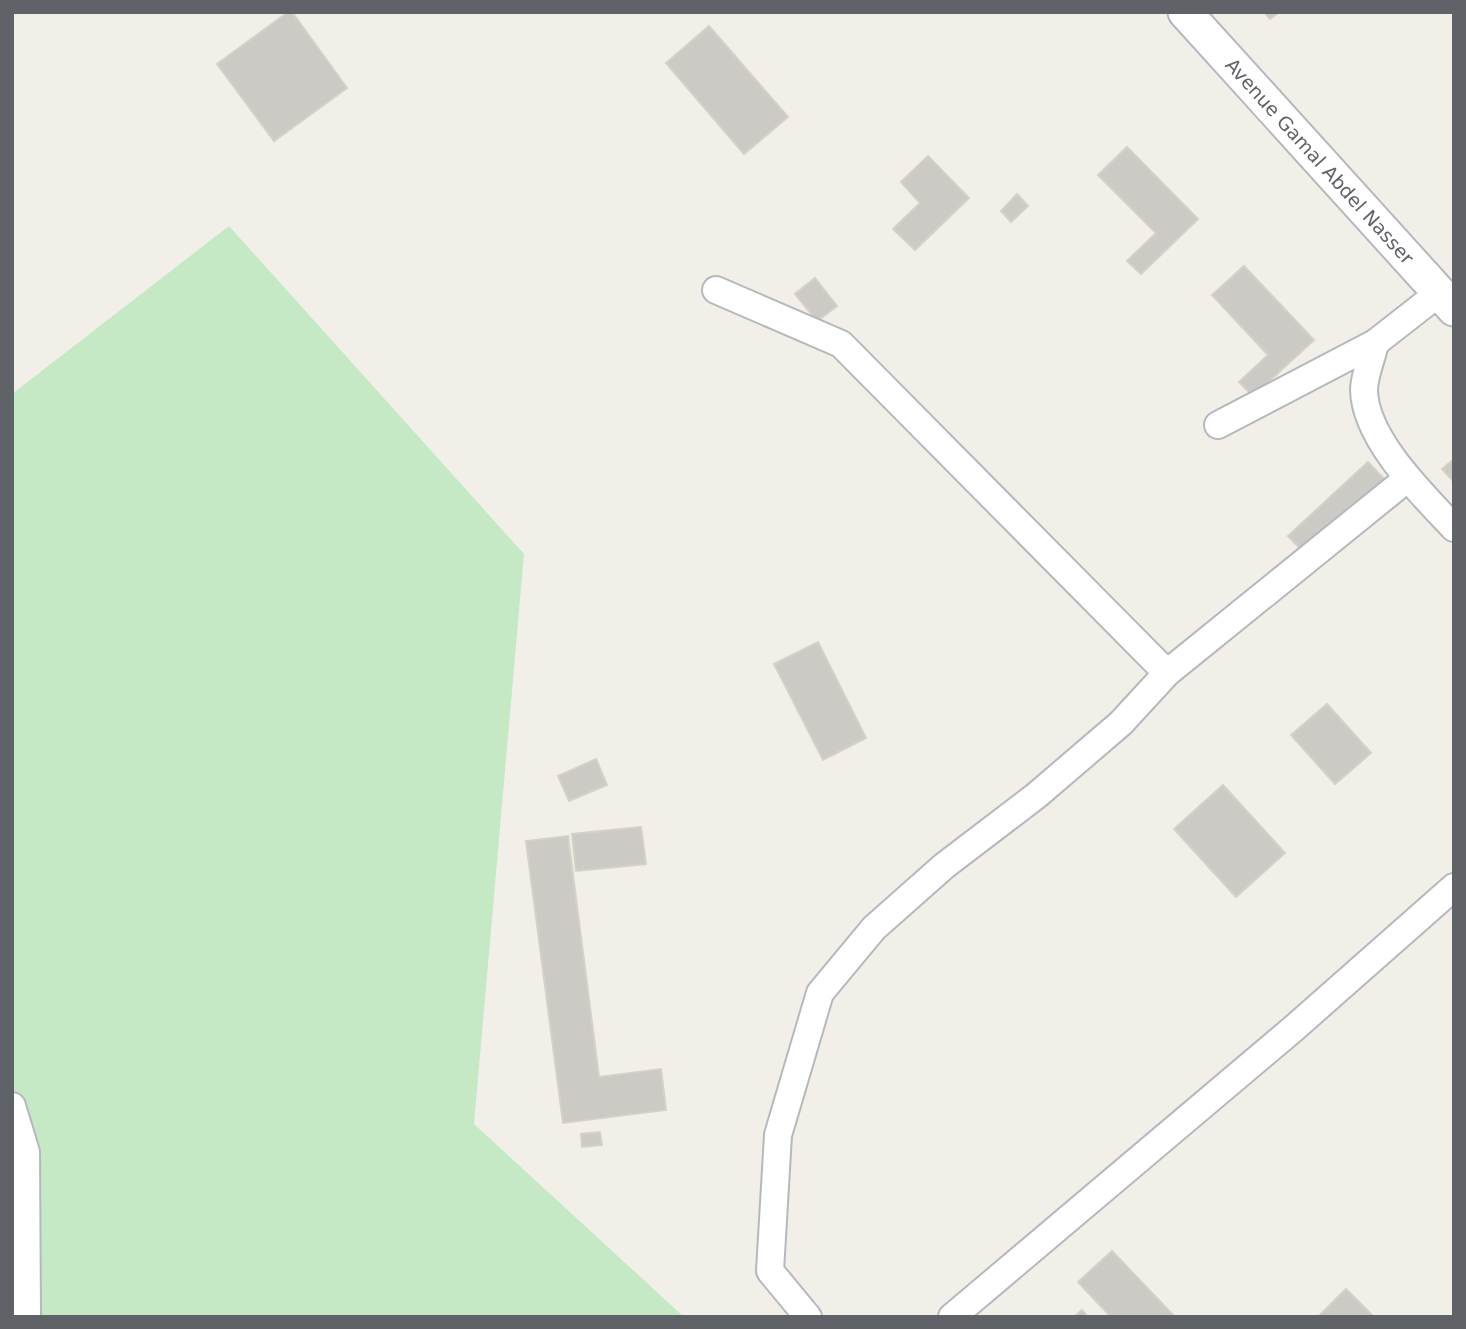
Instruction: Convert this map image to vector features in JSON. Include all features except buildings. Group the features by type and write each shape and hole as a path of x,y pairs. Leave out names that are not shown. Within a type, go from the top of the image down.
{"street":[{"name":"Avenue Gamal Abdel Nasser","path":"1185,12 1446,301"},
{"path":"716,290 841,344 1167,673"},
{"path":"1218,425 1375,343 1446,301"},
{"path":"1375,343 1364,389 1368,412 1375,429 1408,478 1454,528"},
{"path":"808,1317 770,1271 778,1135 820,993 874,928 944,866 1037,795 1121,723 1167,673 1408,478"},
{"path":"952,1317 1293,1029 1454,887"},
{"path":"12,1106 26,1152 27,1317"}],"green space":[{"path":"229,226 524,554 474,1124 684,1317 12,1317 12,394"}]}
